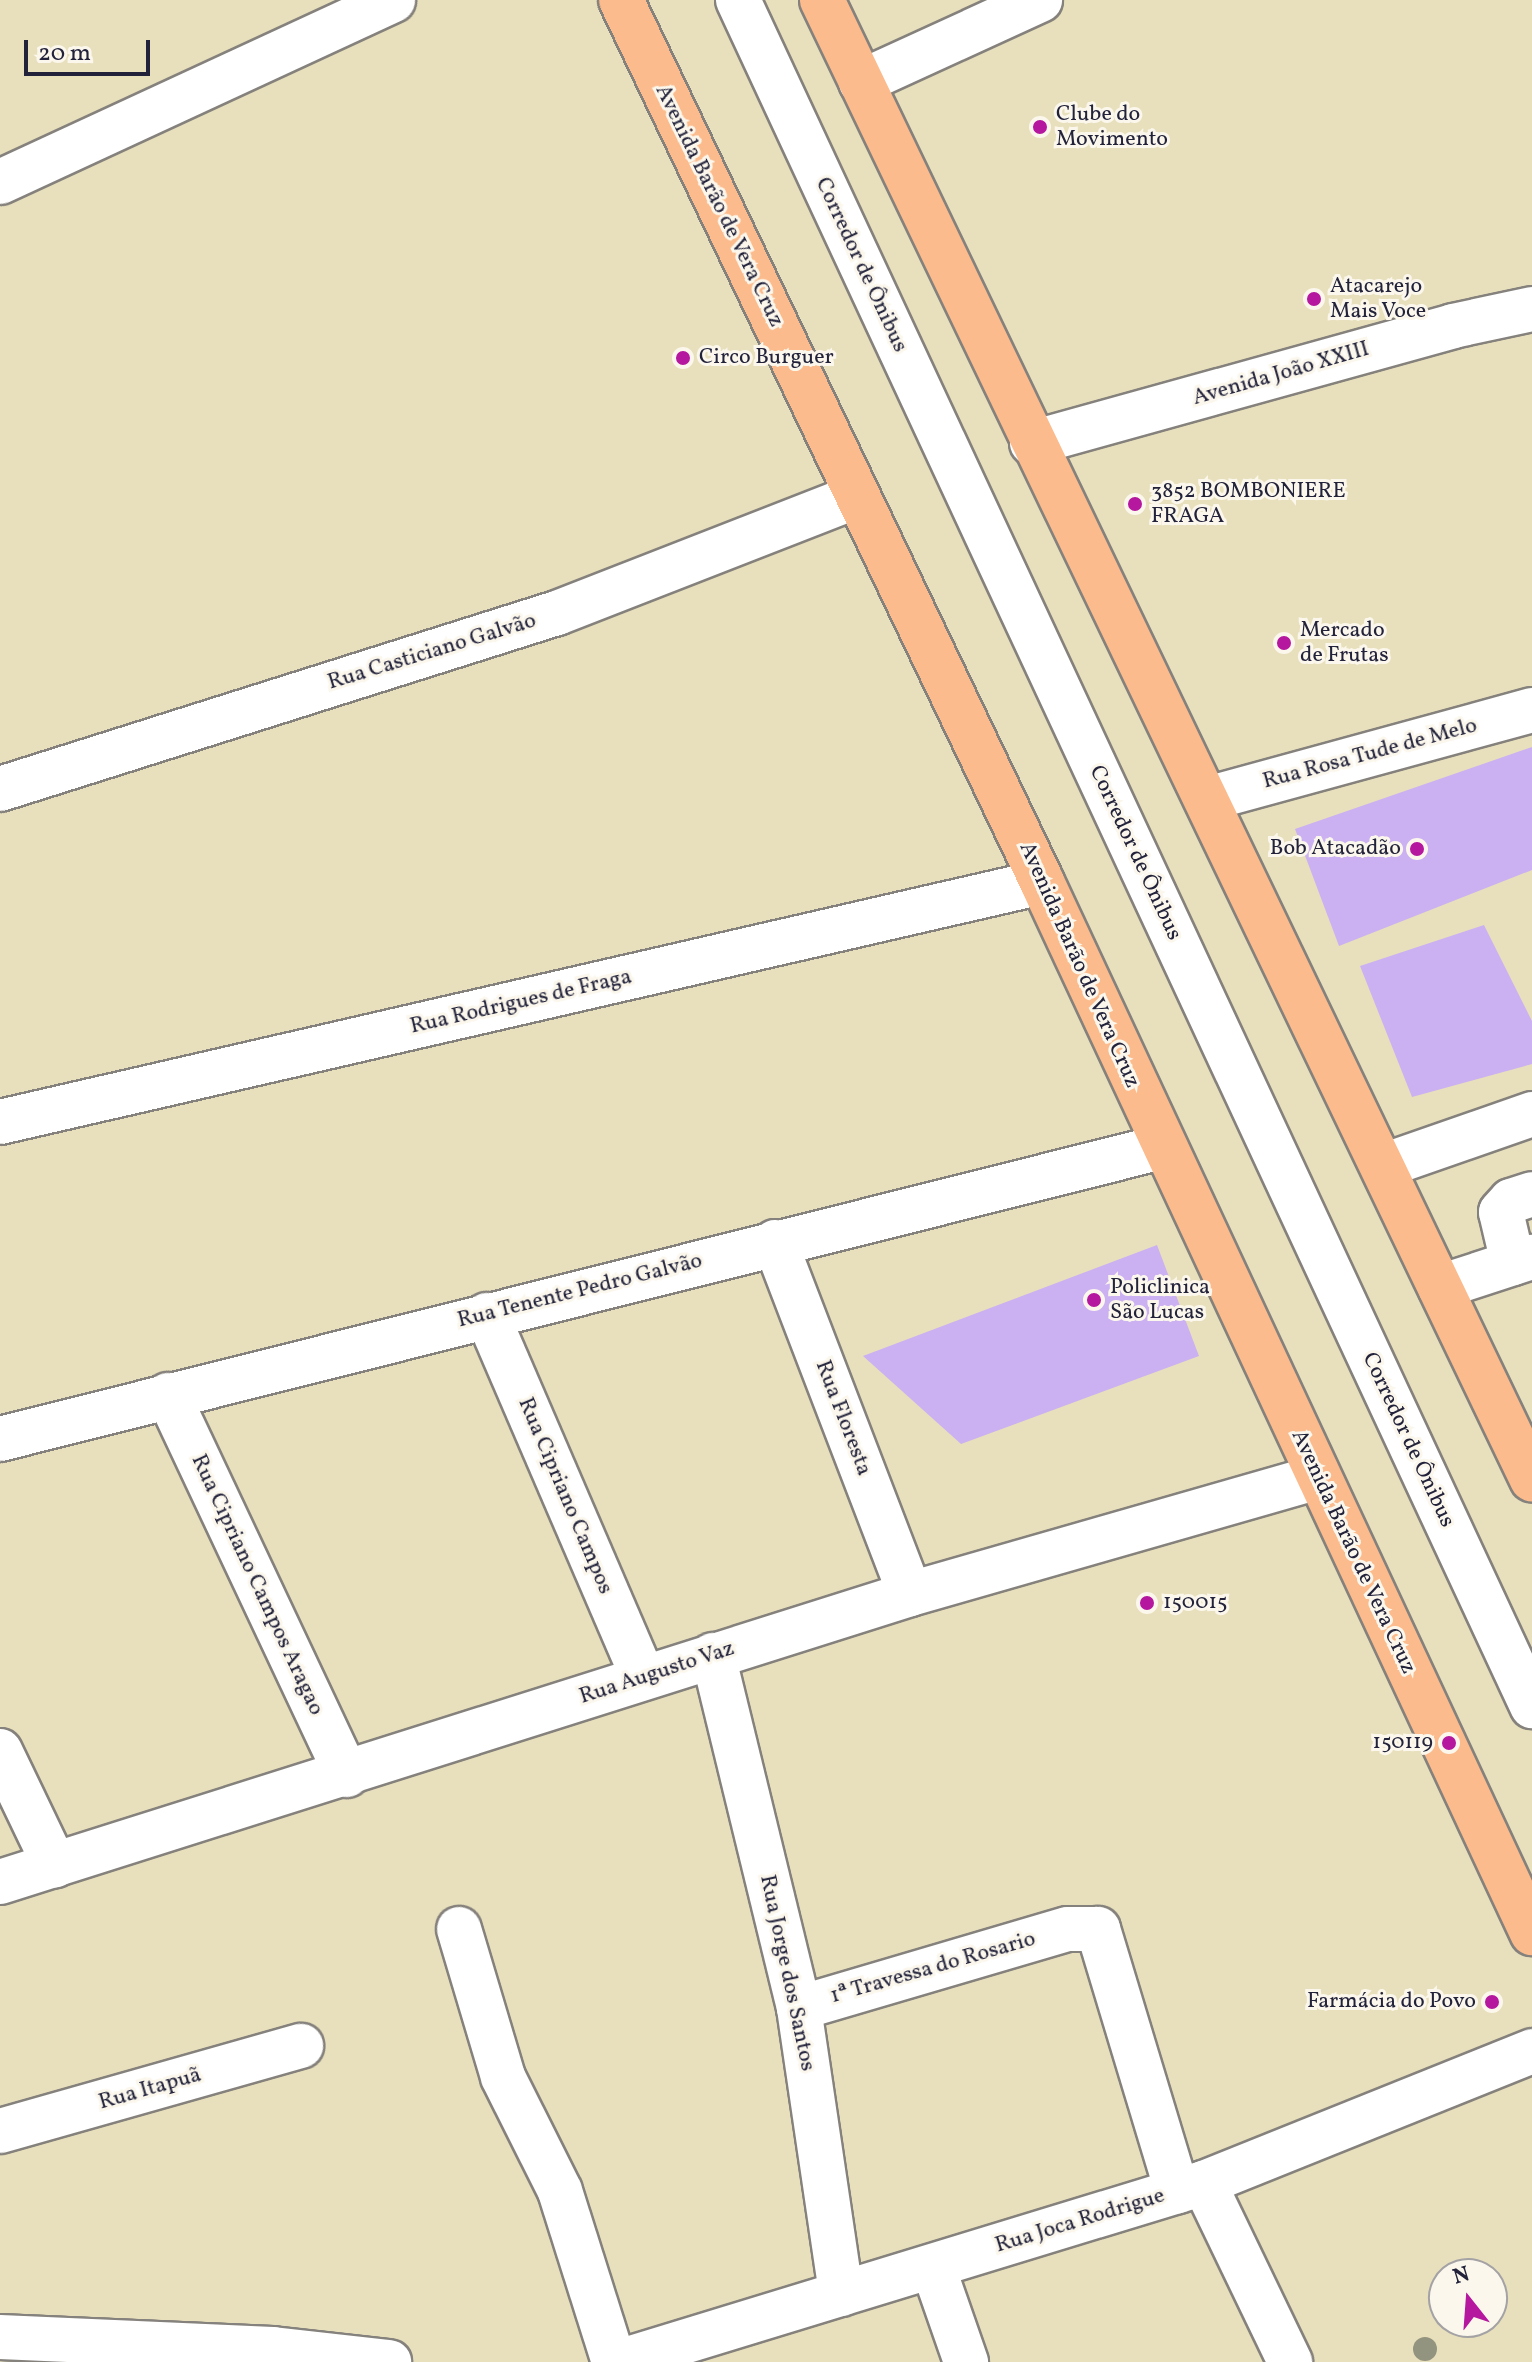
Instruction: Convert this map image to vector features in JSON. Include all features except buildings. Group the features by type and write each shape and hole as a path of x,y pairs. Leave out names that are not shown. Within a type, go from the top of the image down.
{"highway":[{"name":"Avenida Barão de Vera Cruz","path":"621,0 1042,882 1162,1147 1532,1933"},
{"path":"822,0 1032,443 1207,799 1532,1479"}],"street":[{"path":"0,182 393,0"},
{"name":"Corredor de Ônibus","path":"738,0 1532,1706"},
{"path":"861,82 1040,0"},
{"name":"Avenida João XXIII","path":"1032,443 1453,326 1532,309"},
{"name":"Rua Casticiano Galvão","path":"0,789 557,613 857,496"},
{"name":"Rua Rosa Tude de Melo","path":"1207,799 1532,710"},
{"name":"Rua Rodrigues de Fraga","path":"0,1122 1042,882"},
{"path":"1383,1166 1532,1114"},
{"name":"Rua Tenente Pedro Galvão","path":"0,1439 1162,1147"},
{"path":"1440,1287 1522,1260 1501,1212 1511,1201 1532,1194"},
{"name":"Rua Floresta","path":"775,1242 910,1594"},
{"name":"Rua Cipriano Campos","path":"487,1315 643,1677"},
{"name":"Rua Cipriano Campos Aragao","path":"168,1395 347,1775"},
{"name":"Rua Augusto Vaz","path":"0,1882 347,1775 643,1677 910,1594 1317,1477"},
{"name":"Rua Jorge dos Santos","path":"713,1655 799,2008 841,2294"},
{"path":"0,1751 55,1866"},
{"name":"1ª Travessa do Rosario","path":"799,2008 1090,1925 1102,1936 1190,2187"},
{"path":"459,1929 503,2077 560,2191 616,2362"},
{"name":"Rua Itapuã","path":"0,2131 301,2046"},
{"name":"Rua Joca Rodrigue","path":"616,2362 1190,2187 1532,2051"},
{"path":"1190,2187 1290,2362"},
{"path":"933,2267 966,2362"},
{"path":"0,2337 273,2349 389,2362"}],"place":[{"name":"Clube do Movimento","path":"1040,127"},
{"name":"Atacarejo Mais Voce","path":"1314,299"},
{"name":"Circo Burguer","path":"683,358"},
{"name":"3852 BOMBONIERE FRAGA","path":"1135,504"},
{"name":"Mercado de Frutas","path":"1284,643"},
{"name":"Bob Atacadão","path":"1417,849"},
{"name":"Policlinica São Lucas","path":"1094,1300"},
{"name":"150015","path":"1147,1603"},
{"name":"150119","path":"1449,1743"},
{"name":"Farmácia do Povo","path":"1492,2002"}]}
